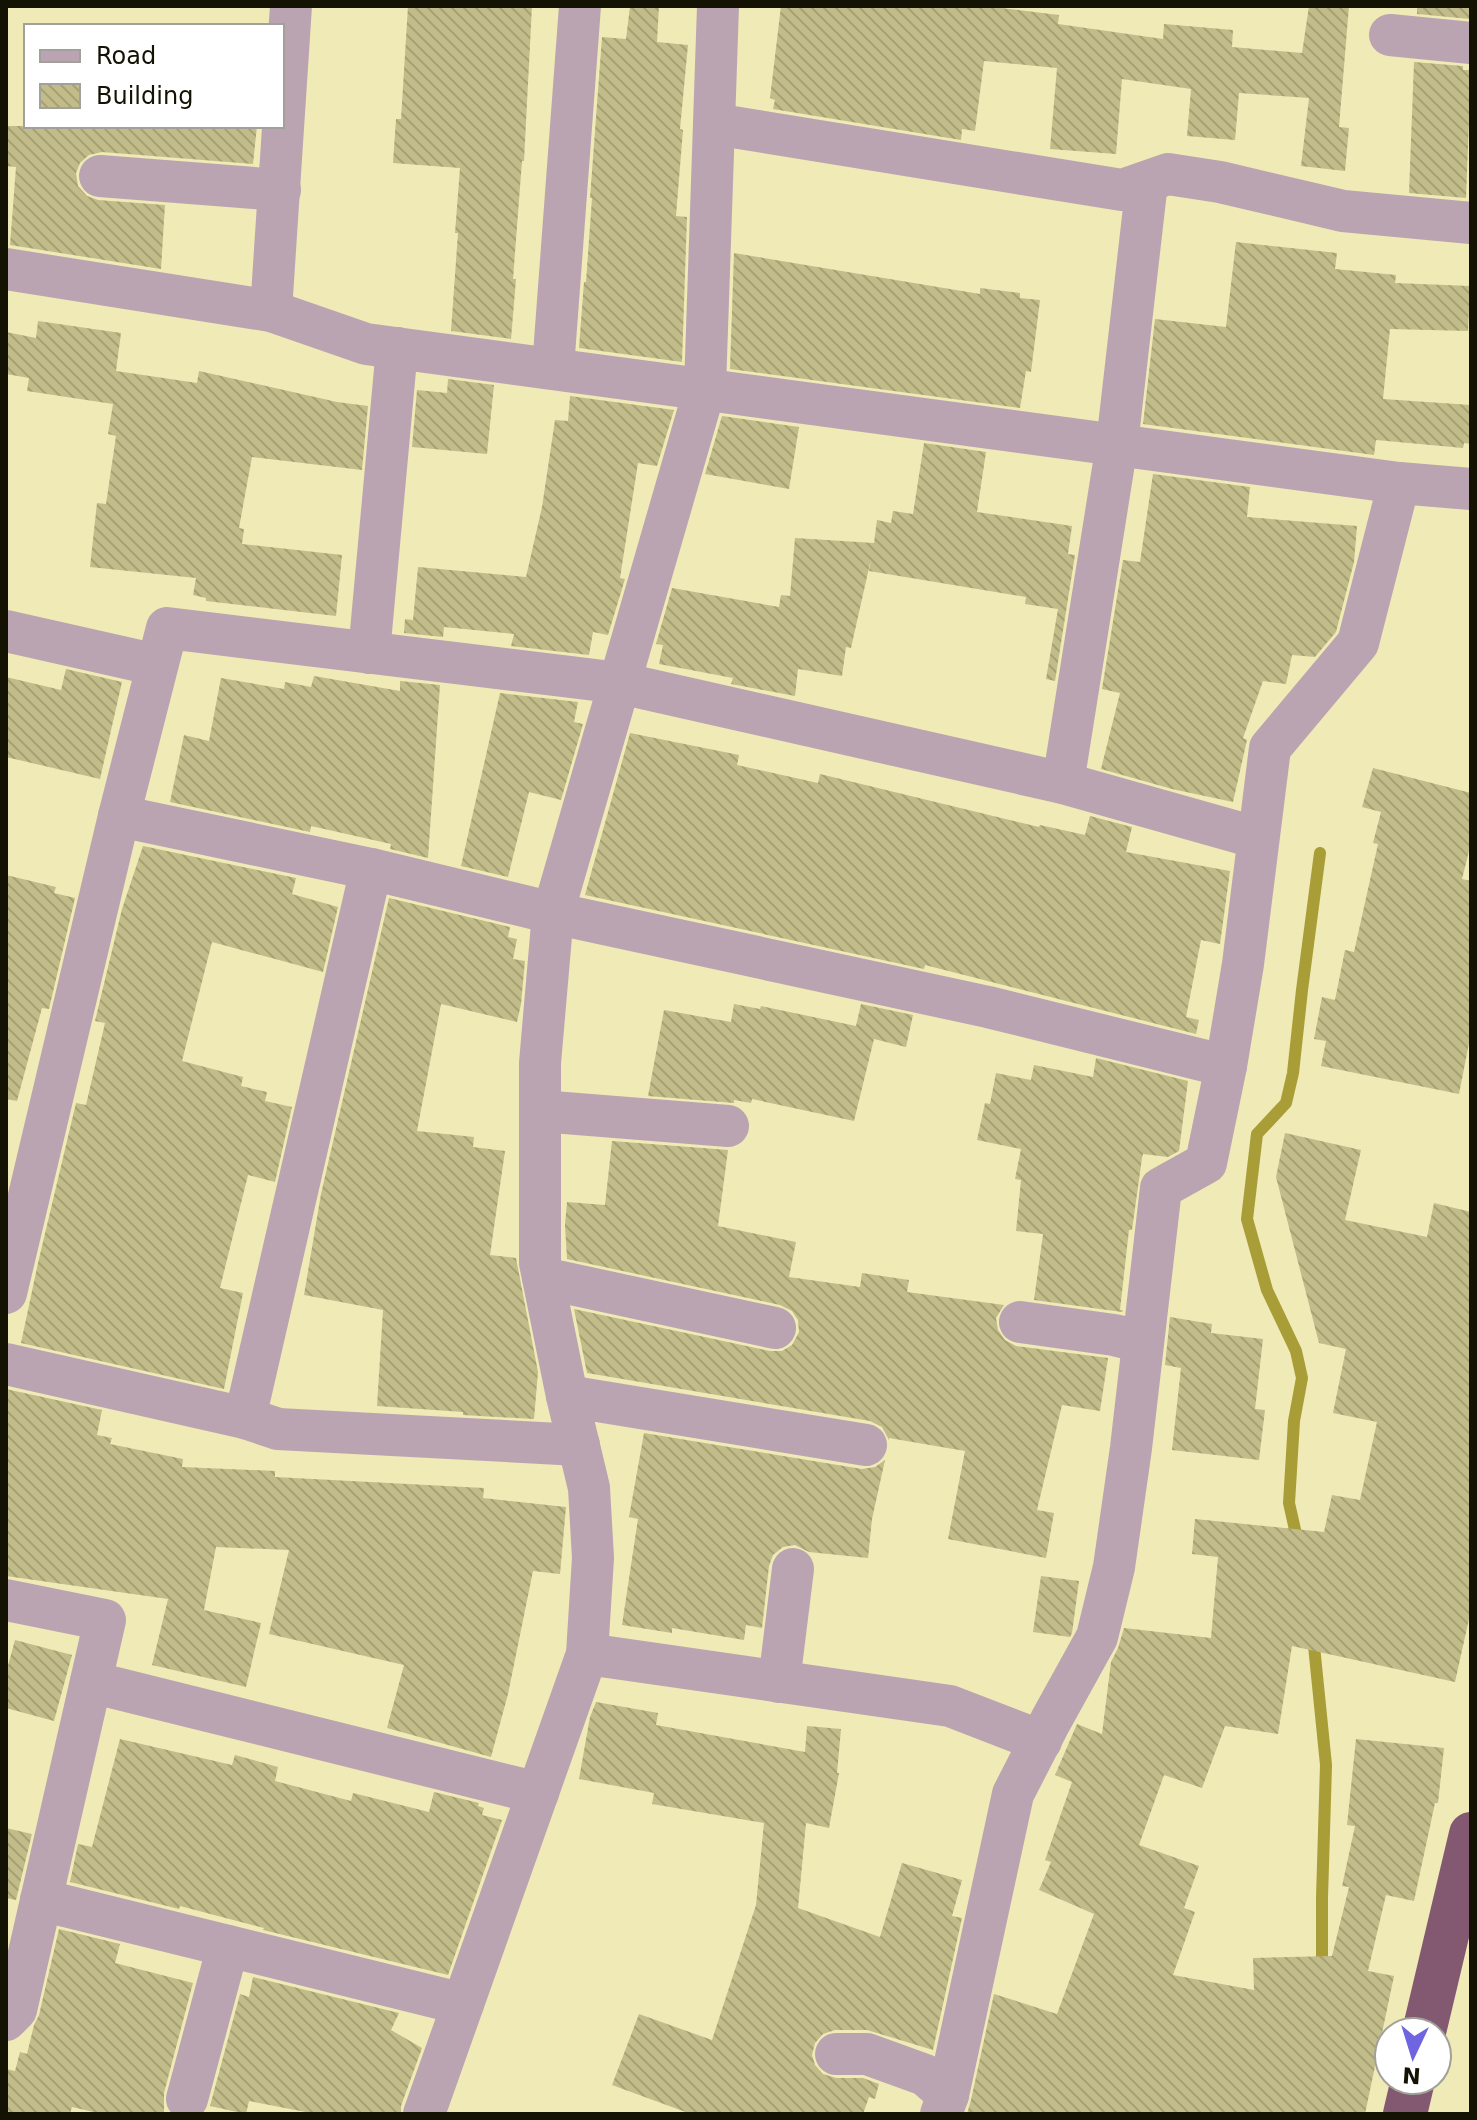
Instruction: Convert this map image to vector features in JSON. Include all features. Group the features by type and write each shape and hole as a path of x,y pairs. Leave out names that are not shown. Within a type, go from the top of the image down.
{"highway":[{"path":"1428,2016 1471,1834"}],"street":[{"path":"284,123 291,6"},
{"path":"553,368 580,6"},
{"path":"424,2114 587,1654 593,1558 589,1488 540,1263 540,1063 553,913 705,388 718,6"},
{"path":"1390,35 1471,43"},
{"path":"714,124 1122,190 1168,174 1220,182 1343,211 1471,223"},
{"path":"271,311 284,128"},
{"path":"100,176 280,190"},
{"path":"1063,783 1117,444 1147,182"},
{"path":"6,269 271,311 366,344 1399,483 1471,489"},
{"path":"369,653 397,348"},
{"path":"944,2105 1013,1794 1097,1637 1114,1567 1161,1188 1206,1163 1243,964 1270,748 1358,643 1399,483"},
{"path":"6,1293 119,816 167,628 620,683 1063,783 1258,838"},
{"path":"6,631 157,665"},
{"path":"119,816 988,1007 1226,1066"},
{"path":"245,1418 371,869"},
{"path":"540,1111 728,1126"},
{"path":"543,1278 775,1328"},
{"path":"1020,1322 1143,1342"},
{"path":"6,1364 245,1418 278,1429 579,1445"},
{"path":"567,1396 866,1445"},
{"path":"779,1682 793,1569"},
{"path":"6,1600 105,1620 16,2010 6,2020"},
{"path":"587,1654 950,1706 1041,1741"},
{"path":"91,1682 538,1793"},
{"path":"41,1900 463,2004"},
{"path":"187,2099 228,1946"},
{"path":"836,2054 867,2054 925,2075 944,2105"}],"building":[{"path":"408,6 532,6 511,339 451,331 460,168 393,163 396,119 401,119"},
{"path":"630,6 659,6 657,42 688,45 676,216 687,217 682,362 579,348 602,37 626,39"},
{"path":"781,6 984,6 1059,15 1058,24 1163,39 1164,24 1233,30 1232,47 1302,53 1309,6 1349,6 1339,127 1349,128 1345,171 1301,166 1309,98 1239,93 1235,140 1187,136 1191,89 1122,79 1116,154 1050,149 1057,68 984,61 975,131 962,129 961,140 773,109 775,100 770,98"},
{"path":"1417,6 1471,6 1470,19 1417,14"},
{"path":"1414,62 1463,66 1463,70 1471,70 1466,198 1409,193"},
{"path":"6,126 257,128 253,164 102,152 89,155 80,163 76,173 78,186 87,196 98,200 165,205 161,269 10,245 16,167 6,166"},
{"path":"1236,242 1337,253 1335,269 1396,275 1395,283 1470,286 1468,331 1390,329 1383,399 1471,405 1471,444 1464,443 1463,448 1376,440 1374,455 1143,424 1155,319 1226,327"},
{"path":"734,253 980,294 980,288 1020,293 1020,298 1040,300 1031,372 1026,371 1020,408 730,369"},
{"path":"38,321 121,333 116,371 197,383 199,371 368,406 362,470 252,457 239,528 244,529 242,544 342,555 336,616 206,601 206,598 193,595 196,578 90,567 97,503 106,504 116,436 108,434 113,404 27,391 29,378 6,374 6,332 36,338"},
{"path":"448,379 494,385 487,454 412,447 417,390 447,393"},
{"path":"570,396 674,410 657,466 638,463 620,578 625,579 608,635 593,632 589,655 511,646 514,634 444,627 443,637 404,633 405,619 413,620 418,567 526,577 542,507 555,420 568,421"},
{"path":"722,416 799,427 789,489 705,474"},
{"path":"924,443 986,452 977,512 1072,526 1068,554 1075,555 1055,681 1046,679 1058,609 1025,604 1026,597 869,571 871,559 851,648 846,647 842,676 798,669 795,696 731,684 733,678 659,664 663,645 656,644 672,588 779,607 781,595 790,596 795,538 874,543 877,520 891,523 893,511 913,514"},
{"path":"1153,474 1250,487 1247,517 1357,526 1354,562 1336,632 1315,657 1292,655 1286,684 1263,681 1243,738 1247,740 1233,802 1101,769 1120,693 1102,689 1123,560 1140,562"},
{"path":"66,669 122,682 100,779 6,757 6,677 61,690"},
{"path":"314,676 400,691 400,681 440,685 428,858 390,849 391,844 311,826 310,832 170,802 184,735 209,741 221,678 284,689 285,682 311,687"},
{"path":"500,693 578,702 574,722 583,724 561,800 529,792 508,877 461,866"},
{"path":"630,733 739,755 737,765 818,783 820,774 1039,827 1085,835 1090,816 1132,827 1126,852 1230,871 1220,944 1201,940 1186,1017 1199,1020 1196,1034 925,965 924,969 585,895"},
{"path":"1373,768 1471,793 1471,843 1462,879 1471,881 1471,1033 1459,1094 1321,1066 1326,1041 1314,1039 1322,997 1335,1000 1345,950 1354,952 1378,844 1373,843 1381,812 1362,807"},
{"path":"143,846 296,878 292,894 338,907 323,972 212,942 182,1061 243,1077 241,1086 267,1092 265,1101 292,1107 275,1182 248,1175 220,1288 243,1293 224,1389 21,1343 76,1103 86,1105 105,1023 95,1021 122,909"},
{"path":"6,875 56,887 54,893 75,898 49,1009 42,1008 17,1101 6,1099"},
{"path":"389,898 510,927 508,937 517,939 513,959 525,961 517,1022 441,1004 417,1131 474,1137 473,1147 505,1151 490,1255 516,1258 538,1372 534,1419 377,1406 383,1310 304,1295 321,1194"},
{"path":"734,1004 760,1009 761,1006 856,1026 861,1004 913,1015 906,1047 874,1039 854,1121 752,1099 751,1103 734,1100 734,1103 648,1096 664,1010 731,1022"},
{"path":"1096,1058 1188,1081 1179,1151 1168,1157 1143,1154 1132,1230 1129,1230 1122,1312 1034,1300 1043,1234 1016,1231 1021,1180 1015,1179 1021,1149 977,1140 985,1103 990,1104 996,1073 1031,1080 1034,1065 1093,1077"},
{"path":"1285,1133 1361,1150 1345,1220 1427,1237 1434,1203 1471,1212 1471,1610 1455,1682 1292,1646 1278,1734 1225,1726 1202,1788 1164,1775 1139,1845 1199,1866 1184,1908 1195,1912 1173,1975 1254,1990 1253,1958 1332,1956 1349,1887 1342,1886 1355,1826 1347,1825 1356,1739 1444,1748 1438,1803 1435,1803 1414,1901 1386,1895 1368,1971 1394,1976 1386,2016 1373,2016 1373,2076 1365,2114 967,2114 994,1994 1057,2014 1094,1914 1039,1890 1051,1862 1045,1860 1072,1782 1055,1775 1077,1724 1102,1734 1111,1662 1124,1628 1211,1638 1218,1557 1192,1554 1195,1519 1324,1532 1332,1495 1360,1500 1377,1422 1333,1413 1346,1349 1319,1343 1276,1177"},
{"path":"612,1141 728,1150 718,1226 796,1242 789,1277 860,1287 862,1273 909,1280 907,1292 1004,1305 996,1318 998,1330 1005,1340 1016,1346 1108,1358 1100,1411 1062,1405 1037,1510 1054,1513 1046,1558 948,1539 965,1451 889,1440 882,1427 870,1421 587,1373 574,1309 770,1351 782,1351 792,1345 799,1332 798,1320 792,1311 780,1305 567,1259 567,1202 605,1205"},
{"path":"1170,1317 1212,1324 1211,1333 1263,1339 1255,1409 1265,1410 1259,1460 1172,1450 1181,1368 1165,1365"},
{"path":"6,1389 102,1410 97,1435 112,1438 110,1444 183,1459 182,1467 275,1471 275,1477 484,1488 483,1498 566,1507 560,1574 533,1571 508,1694 491,1757 387,1728 404,1665 269,1634 289,1550 216,1547 204,1610 261,1623 246,1687 152,1665 168,1599 6,1576"},
{"path":"644,1433 862,1469 875,1467 885,1460 872,1519 868,1558 809,1552 795,1545 783,1547 773,1555 769,1566 762,1628 746,1625 744,1640 672,1628 672,1633 622,1625 638,1519 629,1517"},
{"path":"1041,1576 1079,1581 1070,1637 1033,1632"},
{"path":"15,1640 72,1655 54,1721 6,1708 6,1673"},
{"path":"596,1702 658,1713 656,1725 805,1752 807,1726 841,1729 839,1773 829,1828 806,1823 798,1908 880,1937 902,1863 962,1880 952,1916 962,1918 933,2050 867,2030 835,2030 823,2034 815,2043 812,2055 815,2065 823,2074 836,2078 863,2078 879,2084 875,2099 869,2097 863,2114 691,2114 612,2085 639,2014 712,2040 756,1905 764,1823 652,1804 654,1793 579,1779 590,1717"},
{"path":"120,1739 232,1765 235,1755 278,1767 275,1781 351,1801 353,1793 429,1812 434,1792 479,1803 478,1806 484,1808 482,1815 502,1820 448,1975 263,1930 180,1906 179,1909 70,1882 78,1844 92,1847"},
{"path":"6,1828 32,1834 16,1900 6,1898"},
{"path":"59,1929 120,1944 115,1963 193,1983 164,2093 164,2114 102,2114 72,2107 70,2114 6,2114 6,2069 15,2071 20,2052 27,2054"},
{"path":"253,1977 399,2013 391,2030 422,2048 401,2106 401,2114 316,2114 249,2101 246,2114 210,2106 240,1994 249,1997"}],"waterway":[{"path":"1298,1543 1289,1503 1294,1421 1302,1378 1296,1351 1267,1290 1247,1219 1257,1134 1286,1103 1293,1073 1320,853"},
{"path":"1313,1636 1326,1765 1322,1973"}]}
